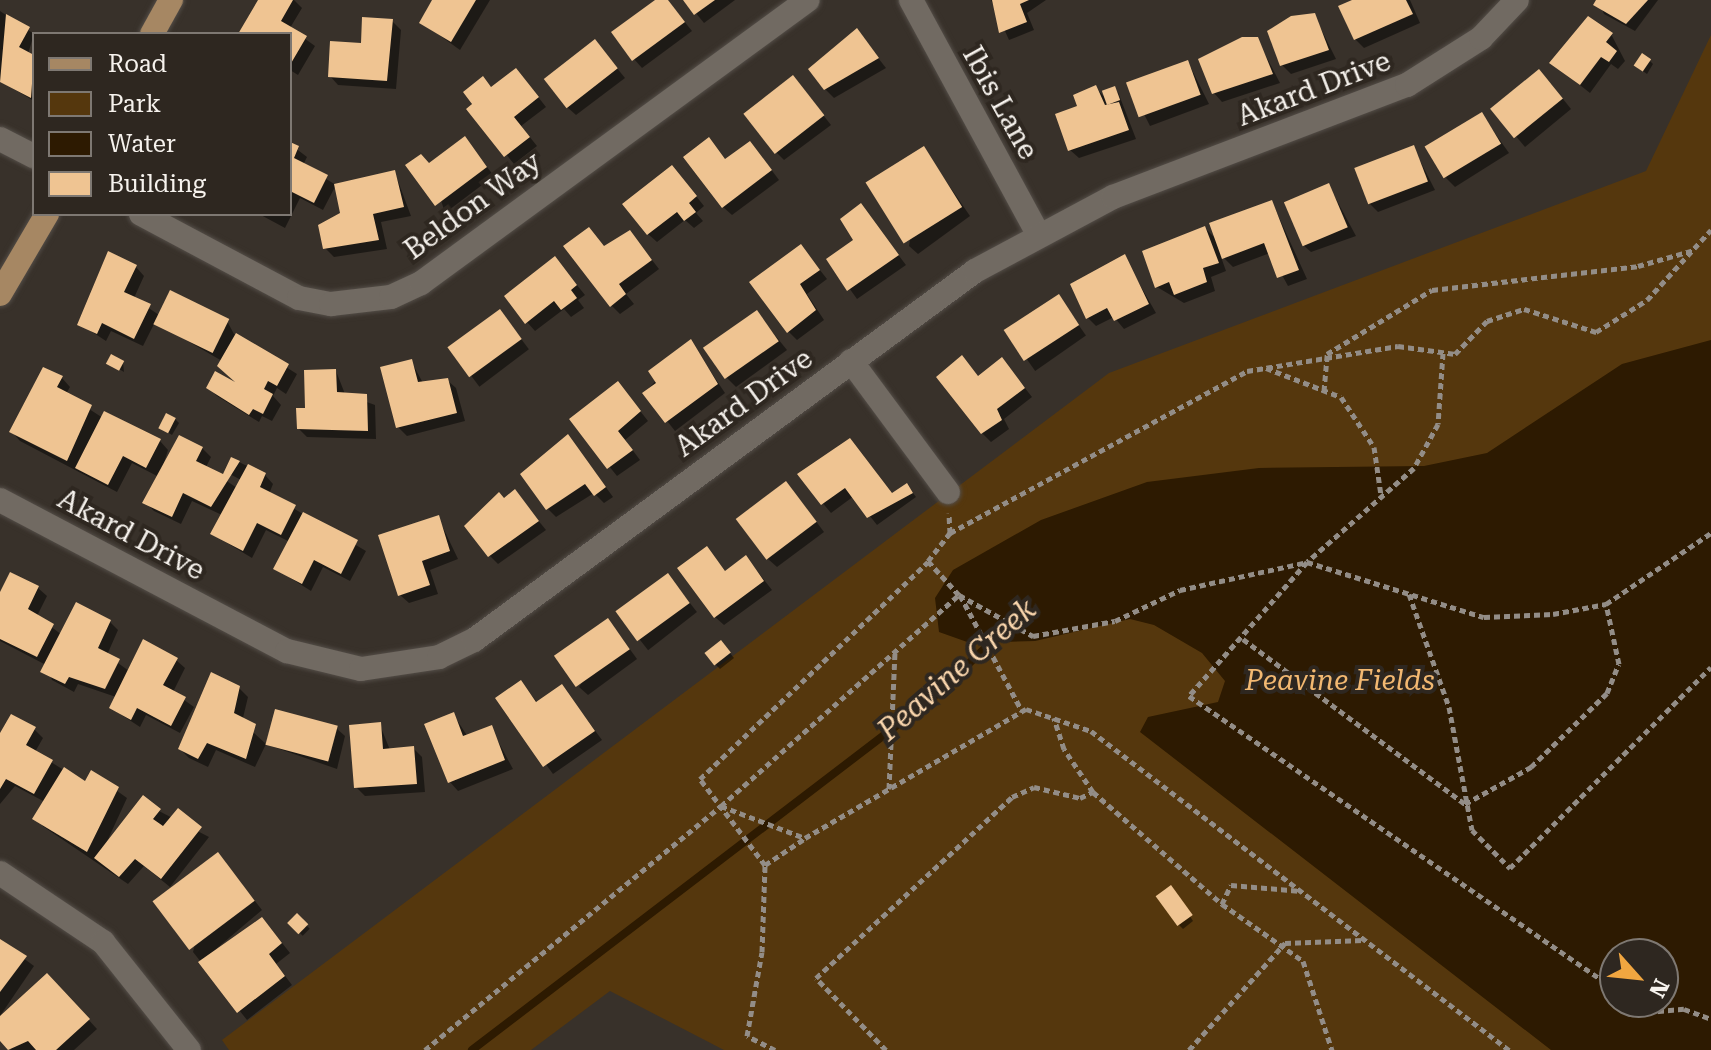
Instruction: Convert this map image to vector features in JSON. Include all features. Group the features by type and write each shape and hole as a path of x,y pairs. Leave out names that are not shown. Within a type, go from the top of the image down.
{"main road":[{"path":"153,32 171,0"},
{"path":"0,294 46,216"}],"street":[{"name":"Beldon Way","path":"145,216 299,298 331,304 391,297 421,283 808,0"},
{"name":"Ibis Lane","path":"911,0 1038,234"},
{"name":"Akard Drive","path":"0,500 287,651 323,664 398,667 474,640 851,361 1038,234 1113,197 1407,85 1481,38 1517,0"},
{"path":"0,139 32,155"},
{"path":"851,361 948,492"},
{"path":"0,873 103,942 189,1050"}],"path":[{"path":"775,1050 747,1036 762,952 765,865 700,779 928,561 950,533 1265,368 1327,354 1398,346 1455,354 1487,321 1524,309 1596,332 1647,300 1711,230"},
{"path":"1327,354 1432,290 1638,266 1695,250"},
{"path":"1443,353 1438,424 1414,468 1307,562 1189,696 1599,978"},
{"path":"1324,391 1327,354"},
{"path":"1265,368 1341,397 1362,425 1381,495"},
{"path":"948,492 950,533"},
{"path":"959,595 1033,636 1115,621 1180,590 1307,562 1484,617 1606,604 1711,533"},
{"path":"928,561 959,595 1022,711"},
{"path":"1409,593 1449,707 1465,804 1484,848 1510,868 1711,667"},
{"path":"425,1050 721,806 959,595"},
{"path":"1465,804 1531,767 1607,693 1619,664 1606,604"},
{"path":"1243,638 1465,804"},
{"path":"889,789 895,652"},
{"path":"765,865 805,838 1022,711 1054,718 1091,731 1509,1050"},
{"path":"1054,718 1064,749 1093,792 1222,904 1285,943 1364,939"},
{"path":"886,1050 816,978 1012,797 1034,787 1080,798 1093,792"},
{"path":"721,806 805,838"},
{"path":"1222,904 1231,885 1301,891"},
{"path":"1189,1050 1285,943"},
{"path":"1285,943 1287,953 1303,961 1332,1050"},
{"path":"1679,1009 1711,1019"}],"green space":[{"name":"Peavine Fields","path":"1711,35 1711,1050 724,1050 610,991 531,1050 229,1050 222,1040 1109,373 1646,171"}],"water":[{"path":"1711,340 1711,1050 1551,1050 1140,732 1148,717 1218,702 1225,681 1202,653 1154,625 1130,619 1035,641 970,643 939,632 935,598 953,570 1041,520 1147,482 1259,468 1424,466 1487,453 1622,364"}],"building":[{"path":"258,0 293,0 281,21 307,36 292,62 292,32 239,32"},
{"path":"432,0 476,0 451,42 419,23"},
{"path":"655,0 668,0 685,22 632,61 611,32"},
{"path":"683,0 715,0 694,15"},
{"path":"992,0 1029,0 1020,4 1027,22 999,33"},
{"path":"1352,0 1406,0 1413,14 1354,40 1338,6"},
{"path":"1596,0 1648,0 1626,24 1593,5"},
{"path":"1315,13 1329,50 1280,66 1267,31 1291,16"},
{"path":"6,14 30,27 19,47 32,54 31,98 0,82"},
{"path":"1588,16 1613,33 1606,42 1617,51 1609,62 1601,57 1580,85 1549,63"},
{"path":"362,17 393,19 387,81 328,77 330,41 361,43"},
{"path":"857,28 879,58 824,90 808,69"},
{"path":"1242,37 1258,37 1273,74 1212,94 1198,59"},
{"path":"595,39 618,68 567,108 544,79"},
{"path":"1642,53 1651,59 1643,72 1634,65"},
{"path":"1188,60 1201,95 1139,117 1126,83"},
{"path":"516,68 539,97 514,117 530,137 504,157 466,109 472,104 463,92 483,76 491,87"},
{"path":"1539,69 1563,99 1514,138 1490,109"},
{"path":"793,75 824,115 775,154 743,114"},
{"path":"1096,85 1105,105 1119,102 1129,130 1068,151 1055,114 1077,106 1073,95"},
{"path":"1115,86 1120,100 1107,105 1102,91"},
{"path":"1482,112 1501,144 1444,178 1425,147"},
{"path":"465,136 487,167 435,206 405,165 421,154 429,163"},
{"path":"709,137 725,159 750,141 772,170 722,208 683,157"},
{"path":"292,143 299,146 294,158 328,175 314,203 292,192"},
{"path":"1414,145 1428,181 1368,204 1354,168"},
{"path":"924,146 962,207 904,244 865,183"},
{"path":"672,165 697,196 689,203 696,212 684,221 677,212 647,235 622,204"},
{"path":"395,170 404,207 373,214 379,240 323,249 318,225 340,213 334,184"},
{"path":"1329,183 1348,227 1303,246 1284,202"},
{"path":"1272,200 1299,270 1277,278 1264,243 1222,259 1209,223"},
{"path":"861,203 899,255 847,291 826,259 853,240 840,219"},
{"path":"1205,226 1219,263 1203,268 1207,282 1174,295 1169,282 1155,288 1142,251"},
{"path":"589,227 604,246 630,230 652,260 619,284 626,294 610,307 563,246"},
{"path":"801,244 820,270 800,284 816,310 787,333 749,282"},
{"path":"108,251 137,265 124,292 151,304 134,339 102,323 97,334 77,325"},
{"path":"1125,254 1149,304 1114,321 1107,308 1086,319 1070,284"},
{"path":"555,256 577,285 571,290 577,298 561,310 554,301 525,324 504,296"},
{"path":"170,290 229,319 213,353 153,324"},
{"path":"1059,294 1079,325 1024,361 1004,330"},
{"path":"500,309 522,339 469,377 447,347"},
{"path":"757,310 779,341 725,379 703,348"},
{"path":"236,333 289,364 277,386 268,381 264,389 273,394 263,414 253,409 249,415 206,388 215,371 235,382 217,366"},
{"path":"691,339 718,384 665,423 642,393 656,383 648,371"},
{"path":"111,354 124,361 119,371 106,364"},
{"path":"962,355 978,376 1002,357 1025,388 997,409 1002,420 981,434 936,377"},
{"path":"412,359 418,382 448,378 457,413 396,428 380,367"},
{"path":"43,367 63,376 57,387 92,405 67,461 9,432"},
{"path":"336,369 337,392 367,394 368,431 297,429 296,408 305,408 304,370"},
{"path":"618,381 641,411 618,431 633,450 607,469 569,419"},
{"path":"104,411 161,439 146,468 123,456 108,485 75,468"},
{"path":"166,413 176,418 168,433 158,428"},
{"path":"568,434 606,487 594,496 585,484 546,510 520,474"},
{"path":"179,435 203,447 196,461 223,474 231,457 240,461 211,507 183,493 172,517 142,503"},
{"path":"850,438 892,493 907,483 913,493 867,518 845,488 821,505 797,474"},
{"path":"248,464 266,473 260,487 296,505 281,535 257,523 243,551 210,534"},
{"path":"786,481 817,522 766,560 736,519"},
{"path":"515,489 539,521 488,557 464,526 499,492 504,498"},
{"path":"303,512 358,540 341,574 314,560 302,584 273,569"},
{"path":"439,515 450,551 422,561 430,585 398,596 378,535"},
{"path":"707,546 725,571 746,555 764,581 714,618 677,568"},
{"path":"10,572 39,586 28,609 54,624 37,657 0,639 0,592"},
{"path":"668,573 690,603 637,641 615,611"},
{"path":"76,602 111,620 98,648 120,659 105,689 69,677 65,684 40,672"},
{"path":"608,618 630,649 576,687 554,656"},
{"path":"143,639 178,658 163,685 186,697 171,726 137,708 131,720 109,708"},
{"path":"721,640 731,653 714,666 704,653"},
{"path":"211,672 240,686 234,713 256,724 246,759 207,743 198,759 178,749"},
{"path":"521,680 536,702 562,684 595,731 543,767 495,698"},
{"path":"275,709 338,726 328,762 265,745"},
{"path":"454,712 463,736 492,725 505,760 448,783 424,724"},
{"path":"11,714 36,727 26,745 53,760 34,794 6,779 0,789 0,733"},
{"path":"381,722 383,749 414,746 417,784 354,788 349,725"},
{"path":"64,767 85,781 91,770 119,787 87,852 32,819"},
{"path":"143,795 161,809 153,819 163,826 178,808 202,827 161,879 135,859 119,877 94,858"},
{"path":"218,852 255,901 189,950 153,901"},
{"path":"1171,885 1193,915 1177,926 1156,896"},
{"path":"297,913 308,924 298,934 287,923"},
{"path":"262,917 282,943 269,954 285,976 237,1013 198,962"},
{"path":"0,939 27,956 0,992"},
{"path":"47,973 90,1019 56,1050 36,1050 28,1041 8,1050 0,1041 0,1016"}],"waterway":[{"name":"Peavine Creek","path":"472,1050 930,700 997,637"}]}
